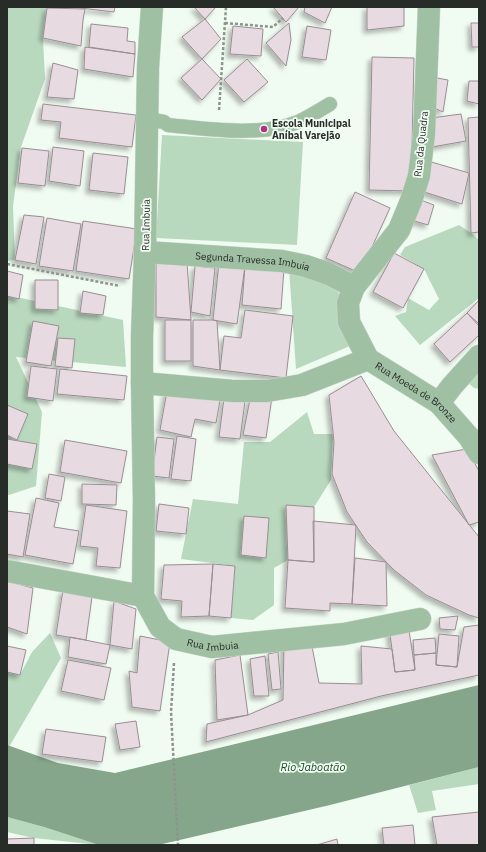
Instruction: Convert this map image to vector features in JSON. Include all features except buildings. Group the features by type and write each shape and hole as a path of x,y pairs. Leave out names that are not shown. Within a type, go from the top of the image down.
{"street":[{"name":"Rua Imbuia","path":"152,7 148,67 142,383 144,501 143,596 160,627 176,639 212,647 344,634 420,619"},
{"name":"Rua da Quadra","path":"354,287 399,230 419,176 424,134 429,7"},
{"name":"Segunda Travessa Imbuia","path":"145,252 282,261 306,266 329,274 354,287"},
{"name":"Rua Moeda de Bronze","path":"354,287 348,303 349,322 368,359 439,403 469,437 479,453"},
{"path":"439,403 479,356"},
{"path":"142,383 233,391 267,391 302,385 368,359"},
{"path":"7,571 143,596"}],"lane":[{"path":"147,119 164,122 168,125 218,130 267,130 297,122 330,104"}],"path":[{"path":"218,130 226,7"},
{"path":"225,22 273,27 283,18"},
{"path":"7,264 97,282 144,289"},
{"path":"176,639 171,712 178,845"}],"shaded area":[{"path":"7,7 48,7 43,38 45,79 21,147 13,206 15,260 7,261"},
{"path":"162,135 303,142 297,245 156,238"},
{"path":"459,225 479,240 479,298 420,345 395,316 406,312 408,298 429,310 439,299 424,269 400,255 405,247"},
{"path":"289,268 326,280 345,299 350,346 296,369"},
{"path":"7,295 123,320 126,367 16,357 42,412 36,486 9,495 7,494"},
{"path":"479,368 479,389 474,388 466,381"},
{"path":"307,412 314,434 333,434 331,480 314,507 287,505 288,560 274,568 274,605 253,620 231,618 235,566 181,559 193,499 238,504 244,442 270,442"},
{"path":"50,633 61,658 9,747 7,745 7,672 20,675 32,652"},
{"path":"479,767 479,784 432,791 436,810 418,813 409,785"},
{"path":"7,817 44,827 99,845 34,838 7,832"}],"water":[{"name":"Rio Jaboatão","path":"479,685 479,767 330,805 158,845 99,845 44,827 7,817 7,745 58,763 115,773"}],"place":[{"name":"Escola Municipal Aníbal Varejão","path":"264,129"}]}
